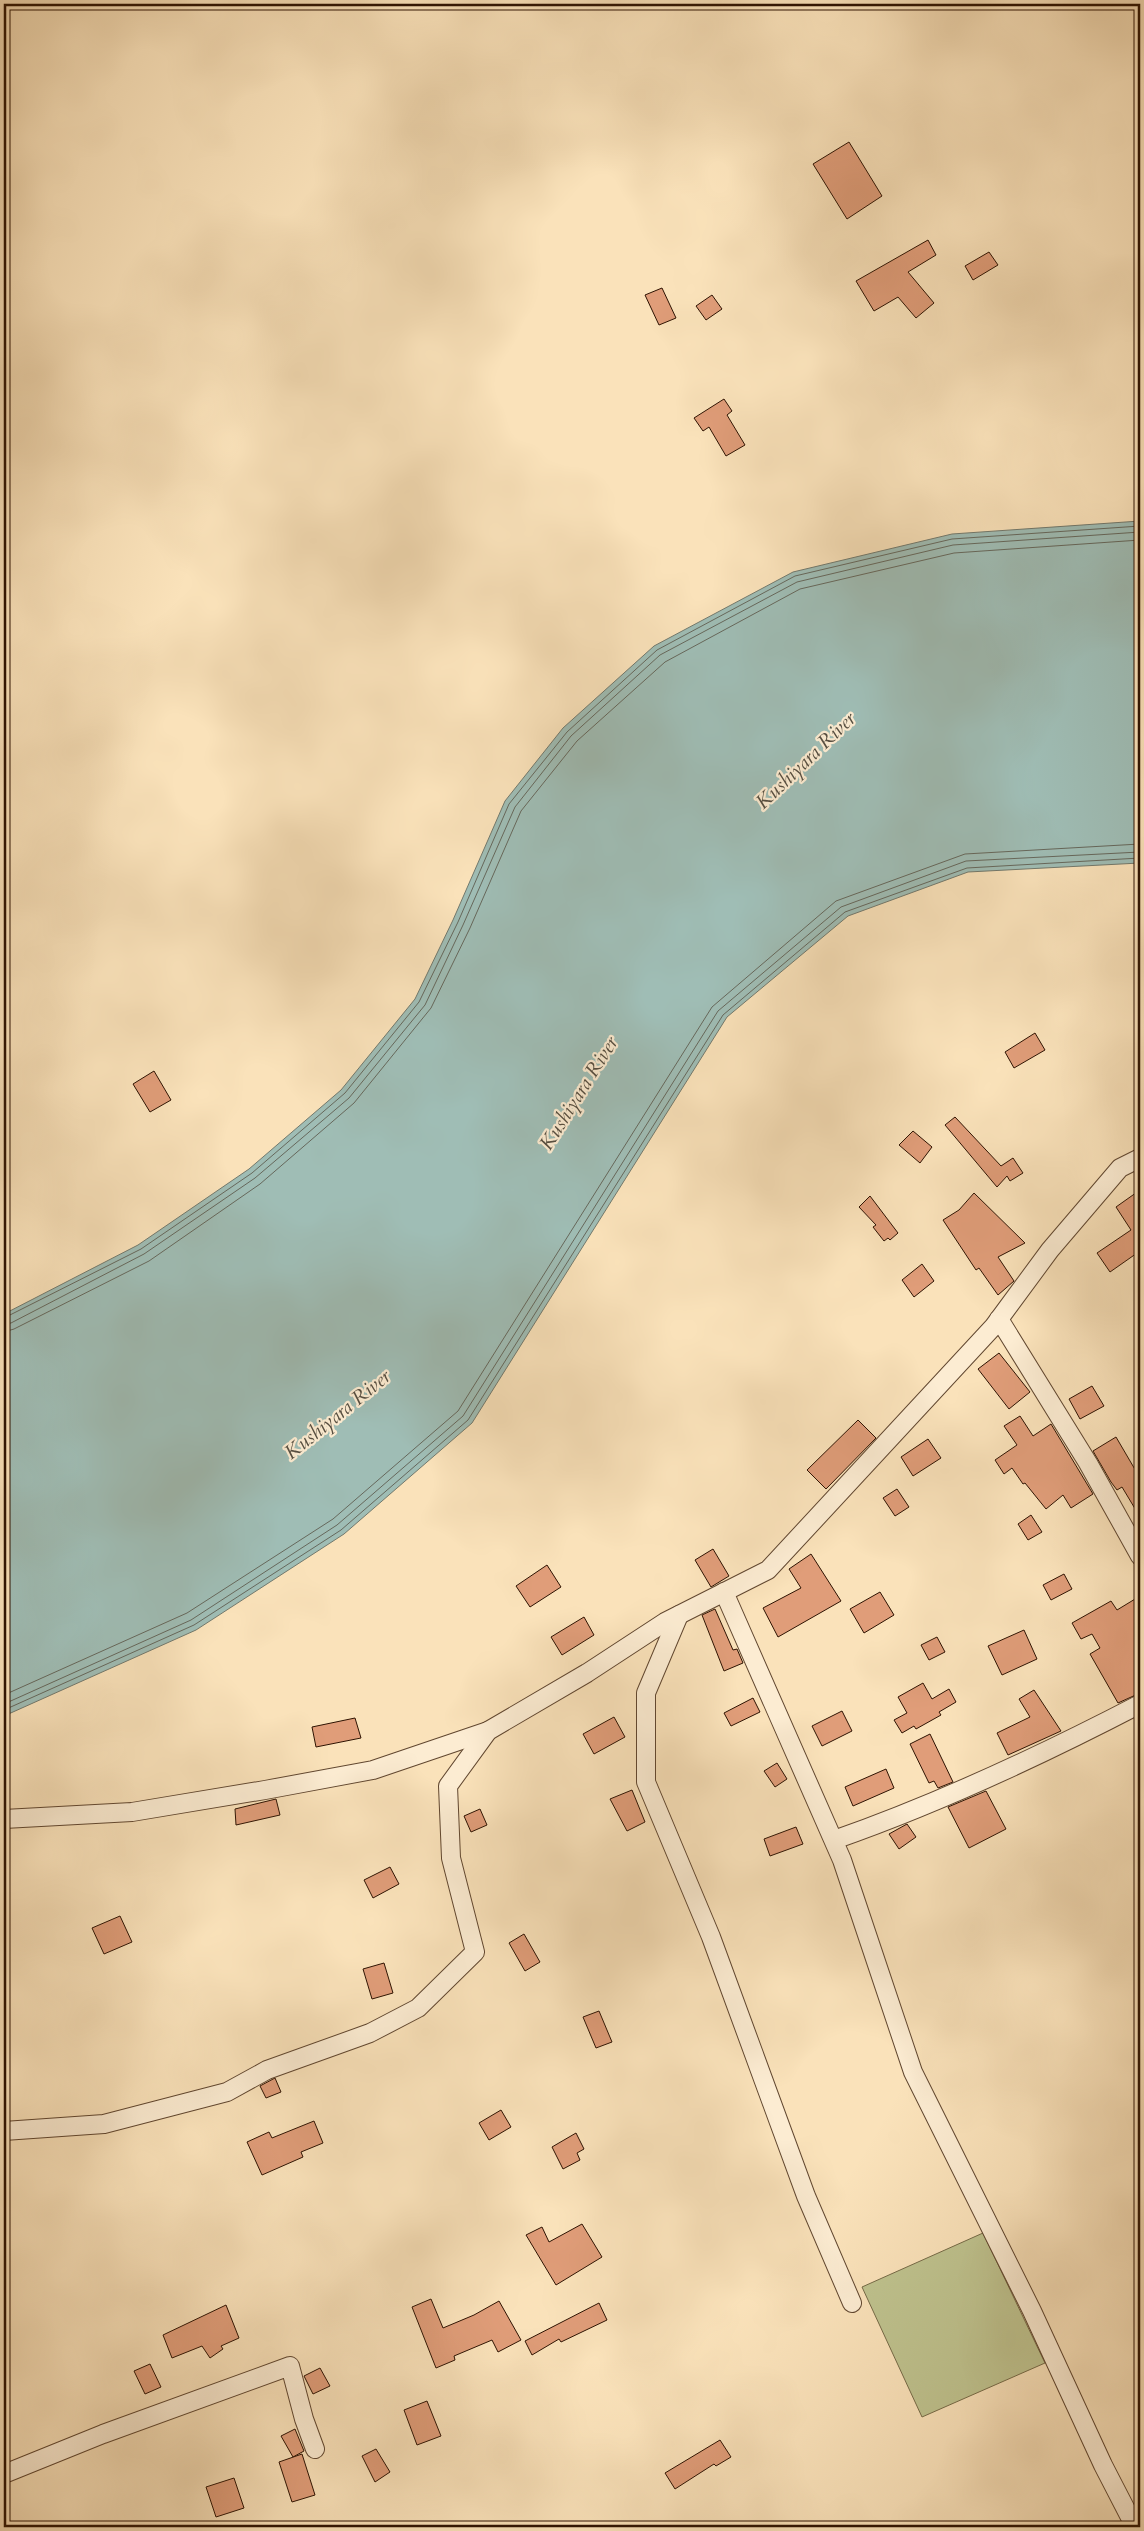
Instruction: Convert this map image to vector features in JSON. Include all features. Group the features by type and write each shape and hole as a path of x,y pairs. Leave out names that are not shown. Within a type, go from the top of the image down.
{"street":[{"path":"4,1819 132,1812 373,1770 488,1731 679,1615 768,1570 999,1318 1050,1250 1120,1168 1140,1158"},
{"path":"999,1318 1088,1463 1140,1556"},
{"path":"724,1592 834,1840 913,2072 1032,2311 1102,2465 1135,2527"},
{"path":"679,1615 646,1692 646,1782 710,1937 806,2196 852,2303"},
{"path":"834,1840 904,1816 980,1783 1140,1704"},
{"path":"4,2131 104,2124 227,2092 267,2070 370,2033 418,2008 475,1952 451,1858 448,1786 488,1731"},
{"path":"4,2474 120,2428 290,2366 304,2419 315,2449"}],"green space":[{"path":"983,2233 1045,2363 922,2417 862,2287"}],"water":[{"name":"Kushiyara River","path":"1140,521 1140,863 968,872 848,916 727,1017 472,1423 344,1534 196,1630 4,1716 4,1314 138,1245 249,1169 341,1090 415,999 453,920 505,801 563,728 654,646 793,572 952,534"}],"building":[{"path":"849,142 882,196 847,219 813,164"},
{"path":"928,240 936,255 908,272 934,303 916,318 898,297 874,311 856,281"},
{"path":"989,252 998,265 973,280 965,266"},
{"path":"662,288 676,318 659,325 645,295"},
{"path":"712,295 722,309 706,320 696,306"},
{"path":"724,399 732,411 727,415 745,445 726,456 709,427 703,431 694,418"},
{"path":"1035,1033 1045,1050 1014,1068 1005,1052"},
{"path":"154,1071 171,1100 150,1112 133,1084"},
{"path":"955,1117 1001,1166 1013,1158 1023,1173 1010,1181 1007,1176 997,1187 945,1125"},
{"path":"913,1131 932,1147 920,1163 899,1145"},
{"path":"1140,1190 1140,1251 1110,1272 1097,1253 1131,1230 1116,1207"},
{"path":"974,1193 1025,1243 998,1257 1014,1281 998,1295 979,1268 976,1270 943,1220 959,1210"},
{"path":"870,1196 898,1233 890,1240 888,1238 884,1241 873,1227 876,1225 859,1207"},
{"path":"922,1264 934,1281 914,1297 902,1280"},
{"path":"999,1353 1030,1392 1009,1409 978,1369"},
{"path":"1092,1386 1104,1406 1080,1419 1069,1399"},
{"path":"1020,1416 1033,1436 1051,1424 1093,1494 1071,1508 1063,1495 1046,1509 1025,1483 1023,1484 1012,1468 1004,1474 995,1460 1017,1445 1004,1426"},
{"path":"858,1420 876,1438 826,1489 807,1470"},
{"path":"1116,1437 1140,1478 1140,1517 1122,1487 1117,1490 1111,1482 1093,1451"},
{"path":"928,1439 941,1458 913,1476 901,1457"},
{"path":"897,1489 909,1507 895,1516 883,1498"},
{"path":"1031,1515 1042,1532 1028,1540 1018,1524"},
{"path":"713,1549 729,1576 711,1587 695,1560"},
{"path":"811,1554 841,1601 778,1637 763,1608 801,1588 789,1569"},
{"path":"547,1565 561,1587 530,1607 516,1586"},
{"path":"1064,1574 1072,1589 1051,1600 1043,1585"},
{"path":"880,1592 894,1615 864,1633 850,1609"},
{"path":"1140,1596 1140,1693 1118,1703 1090,1654 1100,1648 1092,1634 1081,1639 1072,1623 1111,1601 1117,1610"},
{"path":"715,1609 733,1650 737,1649 743,1663 724,1671 702,1615"},
{"path":"584,1617 594,1635 562,1655 551,1637"},
{"path":"1024,1630 1037,1659 1002,1675 988,1646"},
{"path":"937,1637 945,1652 929,1660 921,1645"},
{"path":"923,1683 932,1699 949,1689 956,1702 939,1712 941,1715 916,1729 914,1726 902,1733 894,1720 907,1713 898,1697"},
{"path":"1034,1690 1061,1731 1008,1755 997,1733 1030,1717 1019,1699"},
{"path":"753,1698 760,1712 731,1726 724,1713"},
{"path":"842,1711 852,1731 822,1746 812,1726"},
{"path":"614,1717 625,1737 594,1754 583,1734"},
{"path":"355,1718 361,1738 316,1747 312,1727"},
{"path":"930,1734 953,1782 938,1788 934,1781 929,1783 910,1744"},
{"path":"777,1763 787,1779 775,1787 764,1771"},
{"path":"886,1769 894,1788 853,1806 845,1787"},
{"path":"632,1790 645,1822 627,1831 610,1799"},
{"path":"986,1791 1006,1829 969,1848 948,1807"},
{"path":"276,1799 280,1815 236,1825 235,1809"},
{"path":"480,1809 487,1825 471,1832 464,1816"},
{"path":"907,1824 916,1837 899,1849 889,1834"},
{"path":"796,1827 803,1844 770,1856 764,1839"},
{"path":"390,1867 399,1884 373,1898 364,1880"},
{"path":"120,1916 132,1942 104,1954 92,1928"},
{"path":"524,1934 540,1962 525,1971 509,1943"},
{"path":"384,1963 393,1993 372,1999 363,1969"},
{"path":"599,2011 612,2042 596,2048 583,2017"},
{"path":"275,2078 281,2092 266,2098 260,2086"},
{"path":"501,2110 511,2127 489,2140 479,2123"},
{"path":"314,2121 323,2143 301,2152 303,2157 262,2175 247,2142 269,2132 272,2138"},
{"path":"576,2133 584,2149 577,2153 580,2160 563,2169 552,2147"},
{"path":"582,2224 602,2257 556,2285 526,2235 542,2227 549,2242"},
{"path":"431,2299 443,2328 474,2315 499,2301 521,2340 498,2352 492,2340 454,2356 455,2360 436,2368 412,2307"},
{"path":"599,2303 607,2320 561,2342 559,2339 532,2355 525,2341"},
{"path":"226,2305 239,2338 221,2346 223,2349 210,2358 202,2346 172,2358 163,2335"},
{"path":"150,2364 161,2387 145,2394 134,2371"},
{"path":"320,2368 330,2386 313,2394 304,2376"},
{"path":"427,2401 441,2436 417,2445 404,2410"},
{"path":"295,2429 304,2451 293,2457 281,2436"},
{"path":"720,2440 731,2457 716,2466 714,2464 675,2489 665,2473"},
{"path":"376,2449 390,2472 375,2482 362,2456"},
{"path":"302,2454 315,2495 292,2502 279,2462"},
{"path":"234,2478 244,2508 216,2517 206,2487"}]}
